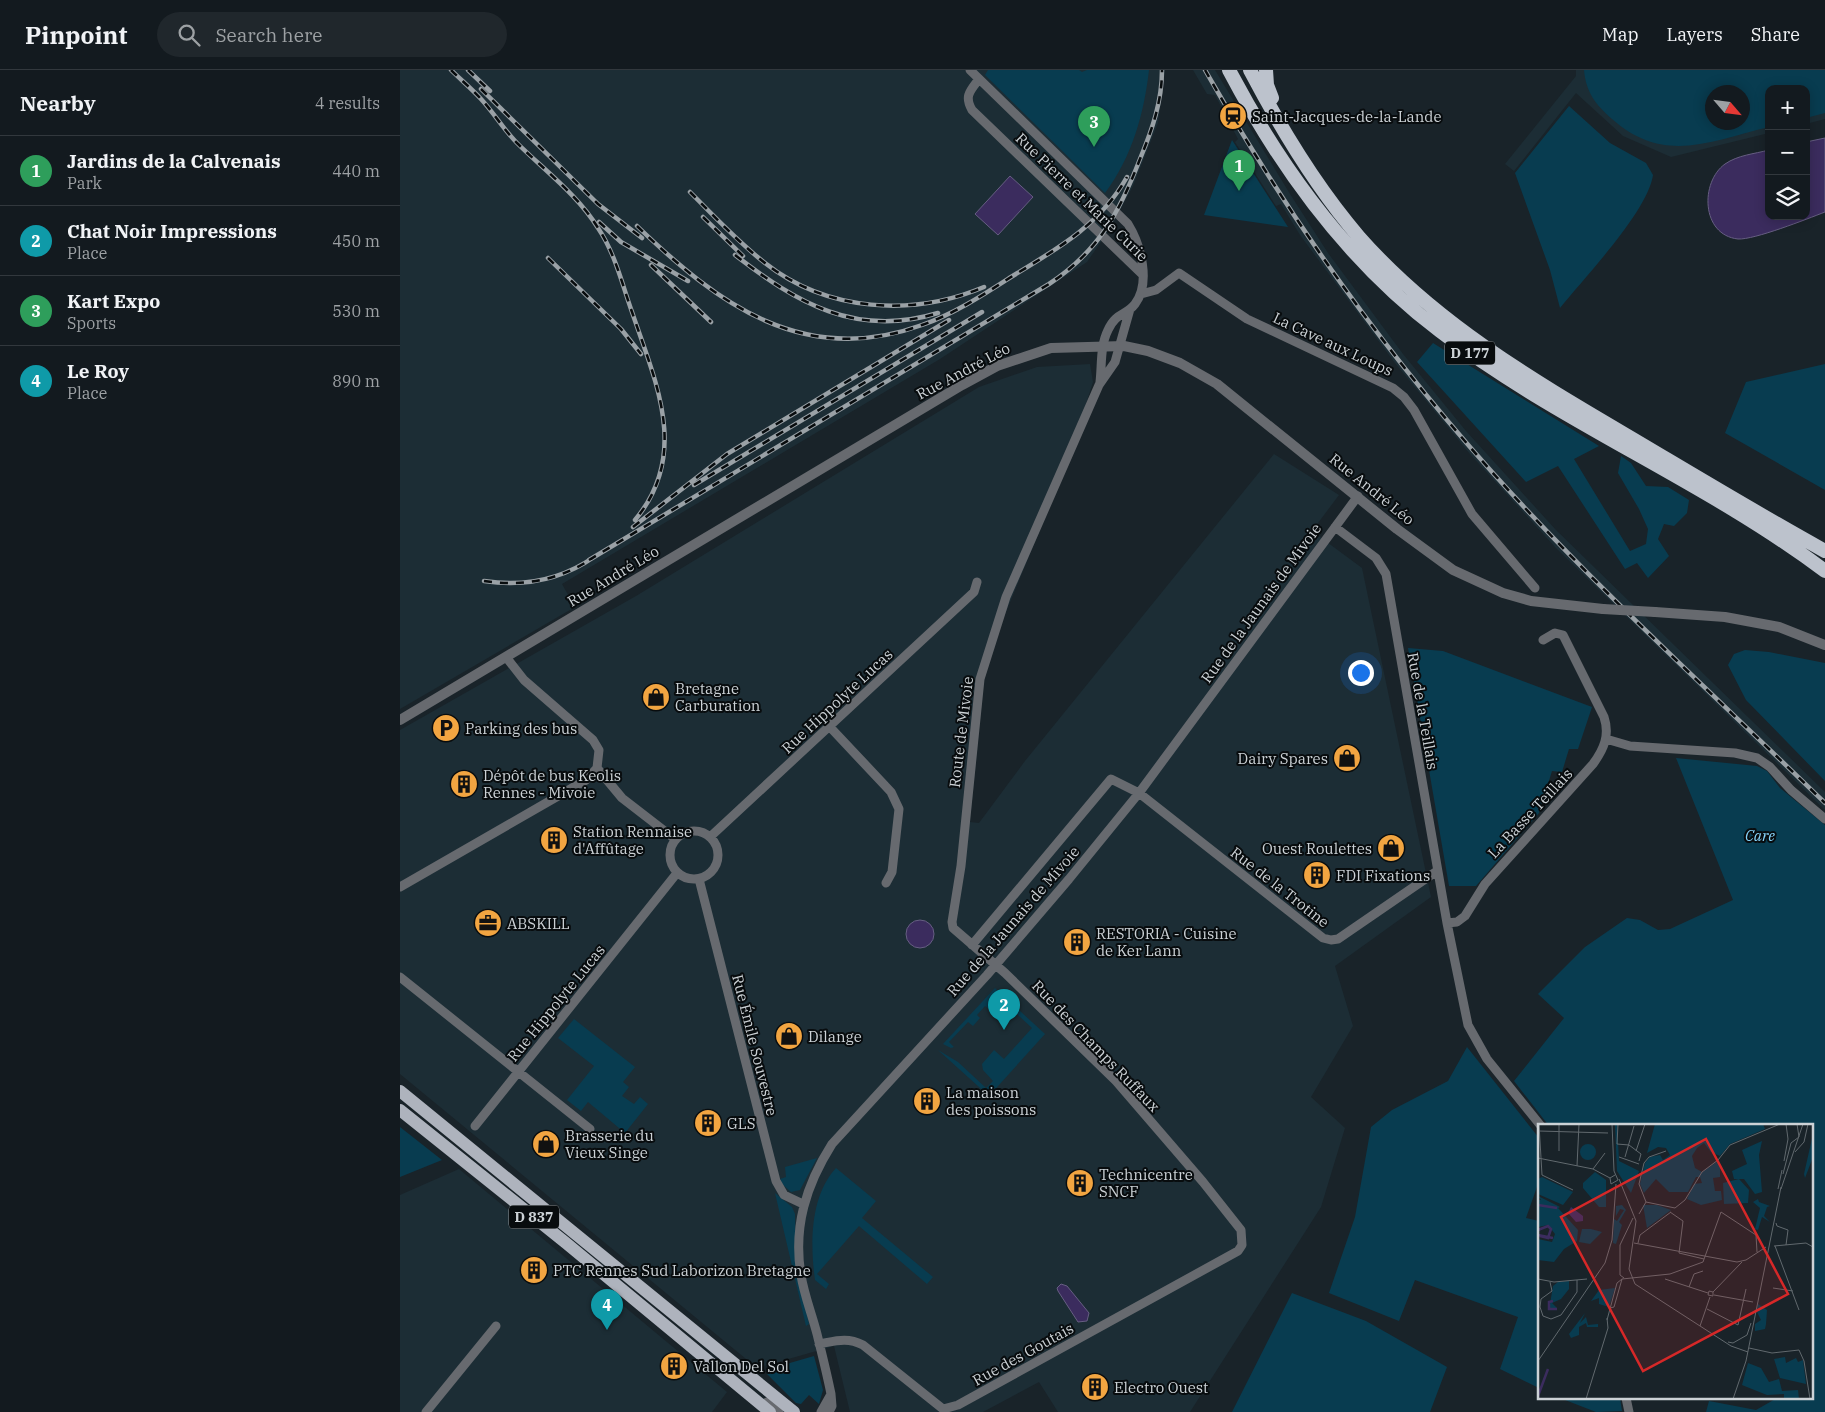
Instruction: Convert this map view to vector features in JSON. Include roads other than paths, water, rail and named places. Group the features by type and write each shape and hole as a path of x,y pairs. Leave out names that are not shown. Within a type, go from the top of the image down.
{"highway":[{"path":"1229,70 1242,95"},
{"path":"1238,70 1242,95"},
{"name":"D 177","path":"1250,70 1301,159 1324,193 1359,236 1419,298 1502,360 1825,551"},
{"path":"1266,70 1269,91 1284,119 1359,236"},
{"name":"D 177","path":"1242,95 1296,180 1326,220 1379,278 1426,320 1512,381 1752,521 1825,570"}],"main road":[{"name":"D 837","path":"400,1091 794,1412"},
{"name":"D 837","path":"400,1110 732,1379 770,1412"}],"street":[{"name":"Rue Pierre et Marie Curie","path":"970,70 1128,224 1141,258 1142,274"},
{"name":"Rue Pierre et Marie Curie","path":"979,79 967,95 966,100 972,110 1142,274"},
{"name":"La Cave aux Loups","path":"1141,294 1156,290 1179,273 1247,319 1380,381 1398,392 1414,410 1472,514 1535,588"},
{"path":"1130,309 1141,294 1142,274"},
{"name":"Route de Mivoie","path":"1099,385 1103,366 1103,345 1107,331 1115,317 1130,309"},
{"name":"Route de Mivoie","path":"995,965 957,933 953,928 952,922 961,866 980,679 1006,598 1099,385 1115,362 1130,309"},
{"name":"Rue André Léo","path":"400,720 962,385 997,366 1051,348 1103,345 1148,351 1180,363 1217,384 1426,552 1476,581 1532,601 1603,609 1725,617 1779,627 1820,640"},
{"name":"Rue de la Jaunais de Mivoie","path":"829,1412 832,1406 832,1394 801,1277 798,1254 798,1239 804,1204 819,1165 832,1144 995,965 1070,879 1139,793 1358,496"},
{"name":"Rue de la Teillais","path":"1335,527 1376,558 1386,574 1447,923"},
{"name":"Rue Hippolyte Lucas","path":"710,837 974,592 978,582"},
{"path":"1543,640 1555,633 1563,635 1604,717 1607,728 1606,739 1630,746 1735,753 1757,758 1770,767 1791,790 1825,820"},
{"path":"1820,640 1825,645"},
{"path":"400,887 586,780 597,768 599,750 592,740 524,680 506,657"},
{"path":"829,726 891,792 899,809 892,872 886,883"},
{"name":"La Basse Teillais","path":"1447,923 1457,922 1465,916 1484,884 1593,764 1606,739"},
{"path":"597,768 622,798 676,839"},
{"name":"Rue de la Trotine","path":"972,945 1111,779 1139,793 1323,938 1331,940 1338,938 1437,871"},
{"path":"692,831 702,832 710,837 716,844 718,862 714,870 699,879 690,880 677,873 671,864 669,855 676,839 683,833 692,831"},
{"name":"Rue Hippolyte Lucas","path":"475,1126 677,873"},
{"name":"Rue Émile Souvestre","path":"699,879 776,1181 784,1195 804,1204"},
{"path":"1447,923 1468,1025 1487,1059 1539,1124"},
{"name":"Rue des Champs Ruffaux","path":"995,965 1054,1019 1131,1097 1241,1230 1242,1245"},
{"path":"400,977 590,1129"},
{"name":"Rue des Goutais","path":"819,1344 840,1340 853,1340 863,1345 943,1410 958,1405 1151,1300 1238,1251 1242,1245"},
{"path":"426,1412 496,1326"},
{"path":"732,1379 779,1412"},
{"path":"821,1412 832,1394"}],"railway":[{"path":"451,70 481,99 517,143 581,205 604,238 614,258 650,365 663,418 665,444 661,470 652,495 635,520"},
{"path":"468,70 490,91"},
{"path":"589,560 1049,284 1066,271 1094,244 1115,214 1124,197 1152,127 1158,105 1162,70"},
{"path":"1205,70 1302,228 1374,328 1451,425 1492,472 1572,557 1825,803"},
{"path":"481,89 598,204 642,238"},
{"path":"637,226 699,280 732,303 766,321 801,333 839,339 879,336 922,325 957,310 1061,246 1104,209 1127,177"},
{"path":"690,192 755,255 789,279 815,292 871,305 900,306 929,303 957,297 984,287"},
{"path":"703,217 743,256"},
{"path":"599,222 621,242 688,281"},
{"path":"735,255 781,288 829,311 854,318 880,321 908,320 938,313"},
{"path":"548,258 621,329 641,354"},
{"path":"651,265 711,322"},
{"path":"694,485 982,312"},
{"path":"633,527 727,454 949,320"},
{"path":"484,581 513,583 542,580 569,571 594,557"}],"place":[{"name":"Saint-Jacques-de-la-Lande","path":"1233,116"},
{"name":"Kart Expo","path":"1094,147"},
{"name":"Jardins de la Calvenais","path":"1239,191"},
{"name":"Bretagne Carburation","path":"656,697"},
{"name":"Parking des bus","path":"446,728"},
{"name":"Dairy Spares","path":"1347,758"},
{"name":"Dépôt de bus Keolis Rennes - Mivoie","path":"464,784"},
{"name":"Station Rennaise d'Affûtage","path":"554,840"},
{"name":"Ouest Roulettes","path":"1391,848"},
{"name":"FDI Fixations","path":"1317,875"},
{"name":"ABSKILL","path":"488,923"},
{"name":"RESTORIA - Cuisine de Ker Lann","path":"1077,942"},
{"name":"Chat Noir Impressions","path":"1004,1030"},
{"name":"Dilange","path":"789,1036"},
{"name":"La maison des poissons","path":"927,1101"},
{"name":"GLS","path":"708,1123"},
{"name":"Brasserie du Vieux Singe","path":"546,1144"},
{"name":"Technicentre SNCF","path":"1080,1183"},
{"name":"PTC Rennes Sud Laborizon Bretagne","path":"534,1270"},
{"name":"Le Roy","path":"607,1330"},
{"name":"Vallon Del Sol","path":"674,1366"},
{"name":"Electro Ouest","path":"1095,1387"}],"park label":[{"name":"Care","path":"1760,835"}]}
